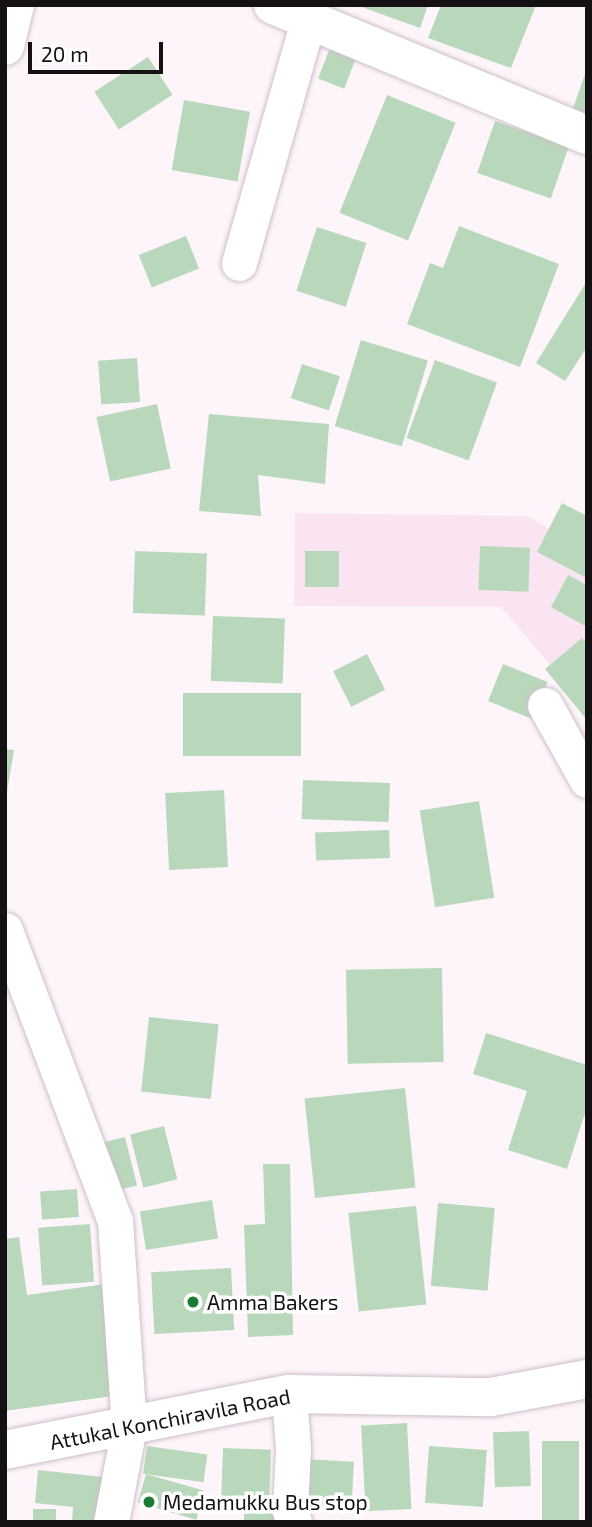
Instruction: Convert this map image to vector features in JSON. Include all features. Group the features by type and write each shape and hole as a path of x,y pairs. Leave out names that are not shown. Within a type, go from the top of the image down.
{"main road":[{"path":"5,46 16,5"},
{"path":"273,5 587,135"},
{"name":"Attukal Konchiravila Road","path":"5,1450 289,1394 491,1397 587,1380"}],"street":[{"path":"239,264 308,21"},
{"path":"545,705 587,780"},
{"path":"5,930 115,1221 129,1427 111,1522"},
{"path":"289,1394 293,1449 290,1511 294,1522"}],"shaded area":[{"path":"295,513 528,516 554,531 587,568 587,708 501,607 294,606"}],"building":[{"path":"356,5 428,5 420,28"},
{"path":"441,5 536,5 511,68 428,38"},
{"path":"331,45 357,55 344,89 318,79"},
{"path":"148,57 173,95 119,130 94,92"},
{"path":"587,71 587,119 571,114"},
{"path":"387,95 456,123 408,240 339,213"},
{"path":"184,100 250,112 238,182 172,170"},
{"path":"495,121 569,146 551,198 477,173"},
{"path":"459,226 559,264 520,367 407,324 430,263 443,268"},
{"path":"317,227 366,243 346,307 296,291"},
{"path":"186,236 199,268 152,288 139,255"},
{"path":"587,281 587,347 565,381 536,363"},
{"path":"361,340 428,360 402,447 335,426"},
{"path":"137,358 140,402 101,405 98,361"},
{"path":"435,360 497,383 469,461 407,438"},
{"path":"302,364 340,376 329,411 291,398"},
{"path":"157,404 171,469 110,481 96,417"},
{"path":"209,414 329,424 325,484 258,475 261,516 199,511"},
{"path":"562,503 587,516 587,578 537,552"},
{"path":"480,546 530,548 528,592 478,590"},
{"path":"135,551 207,554 205,615 133,613"},
{"path":"305,551 339,551 339,587 305,587"},
{"path":"568,575 587,585 587,627 551,607"},
{"path":"213,616 285,619 283,683 211,681"},
{"path":"582,638 587,644 587,720 545,669"},
{"path":"367,654 385,690 351,707 333,671"},
{"path":"503,664 548,682 533,719 488,701"},
{"path":"183,693 301,693 301,756 183,756"},
{"path":"5,749 14,750 7,792 5,792"},
{"path":"303,780 390,783 389,822 302,819"},
{"path":"224,790 228,867 169,870 165,793"},
{"path":"479,801 494,898 435,907 420,810"},
{"path":"389,830 390,858 316,861 315,833"},
{"path":"442,968 444,1062 348,1064 346,970"},
{"path":"149,1017 219,1024 211,1099 141,1092"},
{"path":"486,1033 587,1065 587,1107 567,1169 508,1150 527,1091 473,1074"},
{"path":"405,1088 415,1187 315,1198 305,1099"},
{"path":"164,1126 177,1179 143,1188 130,1134"},
{"path":"125,1137 137,1186 115,1191 103,1143"},
{"path":"263,1164 290,1164 293,1335 248,1337 244,1225 265,1224"},
{"path":"77,1189 79,1217 42,1220 40,1192"},
{"path":"212,1200 218,1239 146,1250 140,1211"},
{"path":"438,1203 495,1208 488,1291 431,1286"},
{"path":"416,1206 426,1304 359,1312 348,1213"},
{"path":"90,1224 94,1282 42,1285 38,1228"},
{"path":"19,1237 27,1295 105,1284 120,1395 5,1411 5,1239"},
{"name":"Amma Bakers","path":"231,1268 234,1330 154,1334 151,1272"},
{"path":"407,1423 412,1509 366,1511 361,1425"},
{"path":"529,1431 531,1486 495,1487 493,1432"},
{"path":"542,1441 579,1441 579,1522 542,1522"},
{"path":"147,1446 207,1454 204,1482 143,1474"},
{"path":"429,1446 487,1450 483,1507 425,1503"},
{"path":"223,1448 271,1450 269,1499 221,1497"},
{"path":"303,1459 354,1462 351,1511 300,1508"},
{"path":"38,1470 103,1477 99,1522 72,1522 73,1507 35,1503"},
{"path":"146,1474 205,1491 196,1520 138,1503"},
{"path":"33,1509 56,1509 56,1522 33,1522"},
{"path":"244,1510 283,1512 282,1522 244,1522"}],"place":[{"name":"Amma Bakers","path":"193,1302"},
{"name":"Medamukku Bus stop","path":"149,1502"}]}
